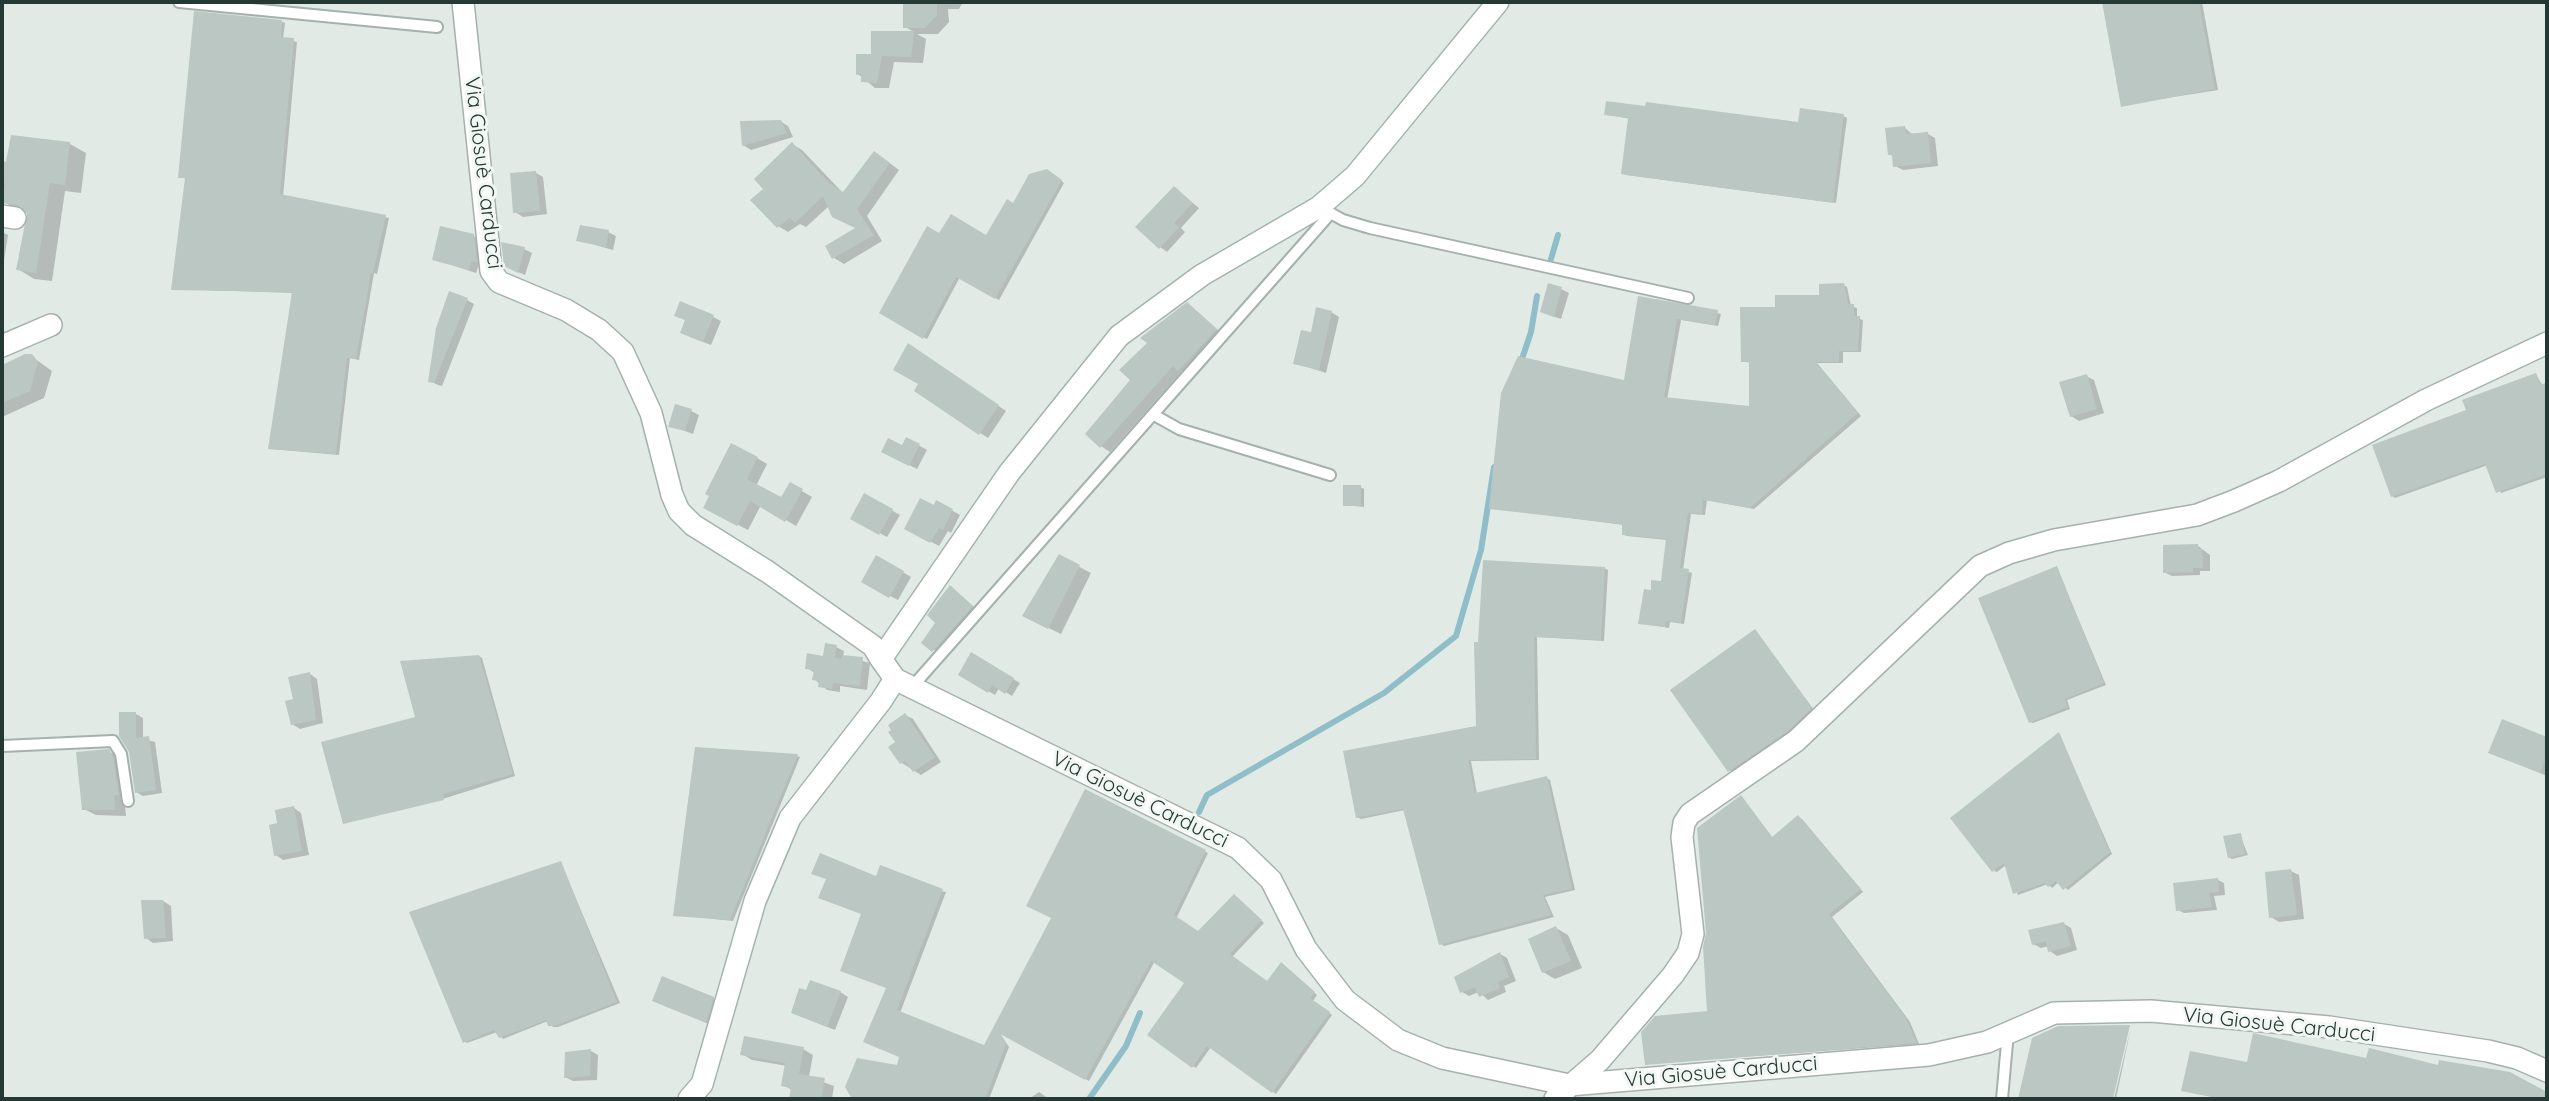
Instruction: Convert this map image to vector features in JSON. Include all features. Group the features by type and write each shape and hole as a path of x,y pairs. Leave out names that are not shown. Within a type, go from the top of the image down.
{"street":[{"name":"Via Giosuè Carducci","path":"463,2 491,271 499,282 566,310 598,330 622,352 651,413 672,495 679,511 693,525 768,572 873,646 903,683 1238,848 1271,880 1306,949 1345,1000 1398,1040 1442,1058 1562,1092 1929,1055 1987,1042 2054,1013 2151,1012 2329,1027 2475,1049 2517,1058 2547,1071"},
{"path":"881,659 1009,473 1119,336 1202,275 1325,211 1498,2"},
{"path":"2,346 51,325"},
{"path":"1562,1092 1600,1060 1673,975 1688,953 1693,934 1682,837 1684,823 1690,814 1796,741 1980,566 2009,553 2054,540 2197,515 2234,501 2279,481 2426,400 2547,343"},
{"path":"689,1099 702,1084 755,901 790,818 881,701 903,683"}],"lane":[{"path":"178,2 437,27"},
{"path":"903,683 1154,415 1325,211 1370,228 1688,298"},
{"path":"1154,415 1178,429 1331,475"},
{"path":"2,746 113,741 121,754 128,801"},
{"path":"2002,1099 2008,1032"}],"building":[{"path":"903,2 937,2 937,15 925,28 903,28"},
{"path":"2102,2 2199,2 2215,89 2121,107"},
{"path":"194,11 282,20 281,37 294,38 280,194 386,215 371,273 356,359 347,358 336,454 268,449 292,292 171,290 185,178 178,178"},
{"path":"871,31 914,31 911,57 882,56 877,83 861,82 861,74 856,75 856,54 871,54"},
{"path":"1606,101 1645,106 1646,102 1798,122 1800,108 1844,114 1833,203 1621,174 1628,118 1604,115"},
{"path":"781,120 787,133 742,146 740,121"},
{"path":"1905,126 1906,134 1928,132 1931,163 1893,167 1892,155 1888,155 1885,128"},
{"path":"11,135 70,142 65,185 50,183 36,273 16,270 27,213 18,205 2,203 5,183 2,183 2,161 6,162"},
{"path":"792,142 828,182 843,192 874,151 890,163 857,209 875,237 872,236 832,259 825,246 855,228 832,217 823,196 795,223 790,218 777,228 750,200 763,189 754,179"},
{"path":"1047,169 1062,180 995,299 956,277 923,339 879,313 927,226 939,233 951,214 986,235 1007,199 1013,203 1029,174"},
{"path":"536,171 540,211 513,213 510,173"},
{"path":"1174,186 1193,203 1174,223 1179,227 1159,249 1135,227"},
{"path":"580,225 609,230 606,247 576,241"},
{"path":"440,226 474,234 477,262 471,261 469,270 432,260"},
{"path":"501,242 525,247 518,273 504,266"},
{"path":"1548,283 1562,287 1554,317 1540,312"},
{"path":"1844,283 1848,304 1854,304 1854,316 1860,316 1858,351 1839,351 1839,362 1816,362 1858,413 1750,508 1703,500 1702,514 1688,513 1680,568 1689,569 1681,623 1666,621 1665,627 1638,624 1644,589 1651,590 1651,580 1661,581 1666,539 1622,535 1622,524 1489,509 1501,393 1518,356 1624,380 1638,296 1718,310 1715,325 1677,319 1664,397 1749,406 1749,362 1741,362 1740,307 1775,307 1775,295 1819,295 1819,284"},
{"path":"449,291 468,298 434,383 428,382 436,328"},
{"path":"680,301 714,315 703,342 680,333 685,320 674,316"},
{"path":"1187,302 1217,329 1178,371 1173,366 1100,448 1085,434 1130,380 1119,370 1147,343 1140,338"},
{"path":"1316,307 1332,311 1319,370 1293,364 1301,330 1311,332"},
{"path":"908,343 999,405 979,435 914,391 918,384 893,370"},
{"path":"25,354 32,354 38,362 30,391 2,403 2,365"},
{"path":"2536,373 2541,385 2547,382 2547,474 2496,493 2485,464 2391,497 2372,445 2466,410 2462,400"},
{"path":"2087,374 2097,409 2070,417 2059,382"},
{"path":"675,404 692,409 685,431 668,427"},
{"path":"906,437 920,444 909,466 881,452 888,438 902,445"},
{"path":"731,443 758,457 747,479 781,497 790,482 803,489 785,522 750,501 737,526 703,508 709,496 705,494"},
{"path":"1343,485 1361,485 1361,506 1343,506"},
{"path":"864,493 893,509 879,535 850,519"},
{"path":"920,498 934,505 936,500 953,509 943,530 939,528 930,543 904,529"},
{"path":"2198,544 2198,549 2202,549 2203,568 2193,568 2193,572 2163,573 2163,545"},
{"path":"1059,554 1080,565 1048,629 1022,616"},
{"path":"876,555 904,571 889,598 861,582"},
{"path":"1483,560 1605,567 1601,640 1534,637 1536,759 1468,760 1475,793 1547,776 1572,889 1543,895 1551,915 1439,945 1403,809 1356,818 1343,751 1476,726 1474,642 1478,642"},
{"path":"2057,566 2104,683 2065,699 2068,707 2029,723 1978,598"},
{"path":"950,585 973,606 932,652 921,643 935,623 927,615"},
{"path":"1755,629 1812,708 1788,731 1728,772 1670,690"},
{"path":"825,643 837,645 835,658 842,659 842,655 863,657 860,686 833,683 832,689 818,687 819,681 812,680 814,670 805,669 807,653 823,656"},
{"path":"971,652 1014,678 1005,694 992,685 988,693 958,675"},
{"path":"479,655 513,774 443,794 444,800 343,824 321,742 415,717 400,661"},
{"path":"310,672 316,720 291,725 285,701 293,699 288,677"},
{"path":"119,712 136,712 136,738 149,736 156,790 135,793 129,752 119,736"},
{"path":"905,713 935,757 913,772 905,761 900,764 888,747 895,742 888,732 891,730 888,725"},
{"path":"2502,719 2547,737 2547,755 2540,773 2488,753"},
{"path":"2059,732 2110,852 2063,890 2056,881 2048,887 2044,883 2013,894 2004,863 1992,872 1950,818"},
{"path":"695,747 798,754 730,920 673,916"},
{"path":"109,749 113,757 119,795 114,796 115,810 82,810 76,752"},
{"path":"1085,789 1206,850 1174,915 1198,931 1234,894 1262,920 1230,954 1267,981 1281,962 1315,992 1310,998 1330,1012 1272,1093 1207,1046 1192,1068 1147,1035 1184,983 1151,961 1085,1080 1000,1034 1006,1044 985,1099 852,1099 845,1087 857,1058 897,1065 899,1057 863,1042 886,988 840,971 861,914 818,898 826,879 811,874 820,853 876,876 880,865 943,889 897,1010 984,1045 1051,918 1026,906"},
{"path":"1741,795 1772,837 1798,815 1861,889 1829,914 1906,1018 1917,1043 1645,1065 1641,1032 1655,1016 1707,1011 1703,947 1706,933 1697,828"},
{"path":"294,806 302,851 274,856 269,825 277,823 275,810"},
{"path":"2241,833 2245,854 2228,858 2223,836"},
{"path":"561,861 617,1002 554,1026 548,1026 546,1020 499,1038 494,1030 463,1043 409,912"},
{"path":"2291,869 2297,915 2269,918 2265,872"},
{"path":"2218,878 2219,892 2209,893 2212,907 2176,911 2173,883"},
{"path":"141,900 163,900 166,938 144,939"},
{"path":"2064,922 2071,946 2048,952 2046,941 2032,945 2028,930"},
{"path":"1556,926 1571,961 1542,973 1528,939"},
{"path":"1500,952 1509,977 1498,982 1500,988 1479,997 1475,987 1460,993 1454,977"},
{"path":"662,976 714,997 706,1023 652,1001"},
{"path":"810,980 841,991 827,1027 791,1013 799,988 806,990"},
{"path":"2130,1025 2113,1099 2018,1099 2032,1038 2058,1026"},
{"path":"2253,1033 2366,1058 2369,1048 2438,1065 2439,1060 2510,1072 2547,1092 2547,1099 2222,1099 2181,1091 2190,1051 2247,1062"},
{"path":"744,1036 804,1047 799,1074 825,1078 821,1099 789,1099 791,1088 781,1086 785,1063 740,1055"},
{"path":"591,1049 590,1076 564,1078 565,1052"}],"waterway":[{"path":"1551,259 1558,235"},
{"path":"1521,362 1531,332 1537,296"},
{"path":"1199,812 1207,795 1384,693 1456,636 1481,550 1494,467"},
{"path":"1089,1099 1126,1046 1140,1013"}]}
